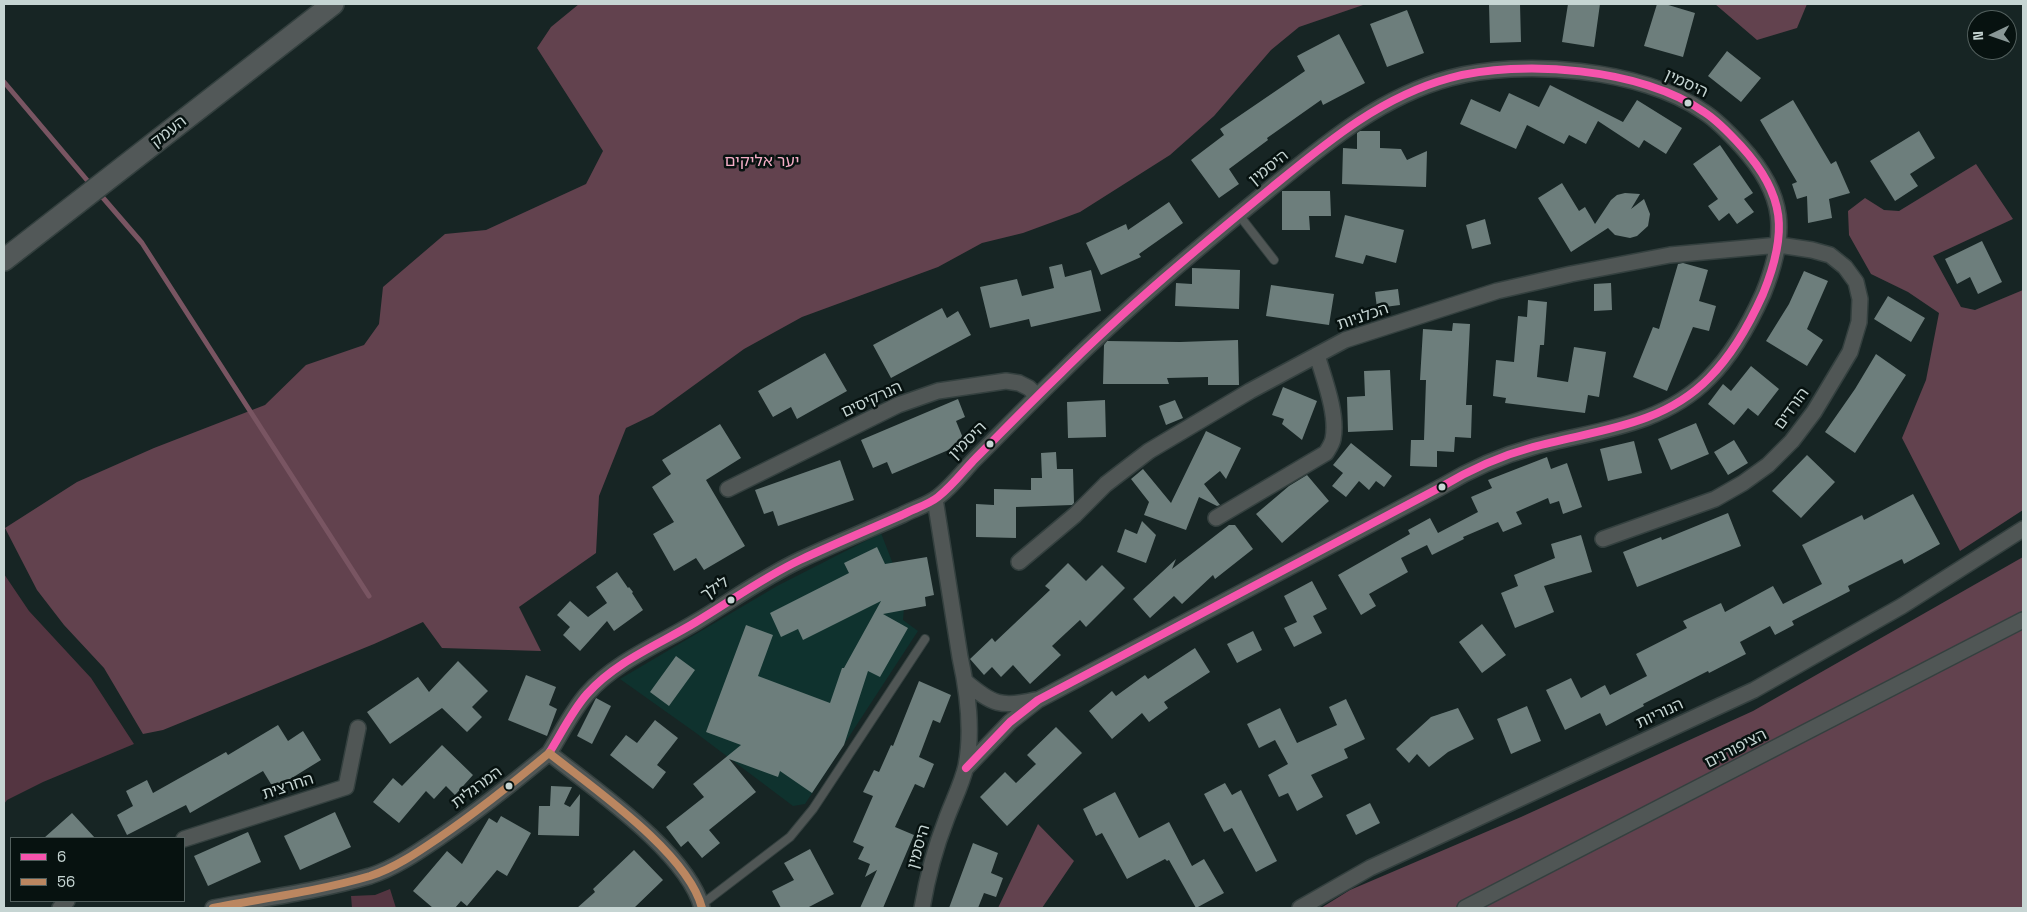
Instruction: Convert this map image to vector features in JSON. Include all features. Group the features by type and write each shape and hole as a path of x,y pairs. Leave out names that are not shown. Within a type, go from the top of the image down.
{"street":[{"name":"העמק","path":"4,260 333,4"},
{"name":"היסמין","path":"922,908 924,893 944,823 966,768 970,735 966,682 960,657 936,499 1037,396 1165,276 1321,147 1390,100 1455,76 1484,70 1562,69 1600,74 1634,82 1671,94 1702,110 1731,134 1758,165 1772,189 1778,210 1779,245 1770,275 1754,313 1733,351 1707,381 1681,402 1651,418 1612,430 1538,445 1472,468 1441,487 1038,700 1010,722 966,768"},
{"name":"הכלניות","path":"1019,562 1076,515 1106,484 1149,451 1212,412 1344,340 1497,291 1599,268 1670,255 1779,245"},
{"name":"הורדים","path":"1603,539 1715,499 1743,483 1768,464 1792,441 1814,412 1850,352 1859,322 1860,299 1856,282 1845,267 1830,256 1812,250 1779,245"},
{"path":"1216,518 1326,453 1333,440 1334,426 1331,405 1317,355"},
{"name":"הנרקיסים","path":"728,489 898,405 938,391 1006,381 1019,383 1029,388 1037,396"},
{"name":"לילך","path":"549,753 584,697 600,680 630,660 800,560 936,499"},
{"name":"הנוריות","path":"1300,908 1370,868 1754,690 1902,606 2023,529"},
{"name":"הציפורנים","path":"1465,908 2023,620"},
{"name":"היסמין","path":"966,682 984,698 998,703 1012,705 1038,700"},
{"name":"החרצית","path":"185,839 346,787 358,728"},
{"path":"549,753 644,830 684,872 700,907"},
{"name":"המרגלית","path":"213,908 315,889 371,875 414,855 452,829 486,805 549,753"}],"lane":[{"path":"1239,215 1274,260"},
{"path":"700,907 790,837 813,809 925,640"}],"shaded area":[{"path":"881,533 905,595 903,620 918,631 805,804 793,806 620,679 777,586"},
{"path":"4,574 29,611 91,678 134,744 43,782 7,800 4,804"},
{"path":"390,889 396,908 352,908 351,896 375,895"}],"green space":[{"name":"יער אליקים","path":"579,4 1366,4 1299,27 1271,50 1214,116 1170,155 1080,212 1023,233 982,243 938,267 802,317 744,349 653,415 626,428 599,496 596,553 519,607 541,651 442,648 423,622 374,644 163,730 143,734 104,668 64,625 37,590 5,528 77,482 154,448 265,405 306,365 364,345 379,324 383,287 445,234 486,230 586,184 603,151 537,48 551,27"},
{"path":"1715,4 1807,4 1797,28 1757,40"},
{"path":"1976,164 2013,219 1933,256 1961,307 1975,310 2023,290 2023,510 1960,551 1902,438 1926,380 1939,313 1908,292 1871,274 1849,235 1848,211 1865,198 1884,210 1899,211"},
{"path":"2023,557 2023,908 1321,908 1350,890 1521,817 1753,711"},
{"path":"1038,824 1074,861 1042,908 998,908"}],"building":[{"path":"1489,4 1520,4 1521,42 1490,43"},
{"path":"1568,4 1600,4 1594,47 1562,42"},
{"path":"1657,4 1665,4 1695,13 1683,57 1644,46"},
{"path":"1407,10 1424,53 1387,67 1370,24"},
{"path":"1339,34 1365,83 1323,105 1321,100 1267,138 1268,140 1229,169 1239,184 1219,198 1191,160 1224,135 1220,129 1305,71 1297,56"},
{"path":"1727,51 1761,78 1741,102 1708,76"},
{"path":"1550,85 1623,122 1637,100 1682,128 1666,154 1644,140 1639,148 1598,121 1586,144 1569,135 1564,144 1527,125 1516,149 1460,124 1471,99 1500,112 1509,93 1539,107"},
{"path":"1793,100 1831,164 1836,161 1850,193 1829,199 1832,218 1808,223 1807,196 1797,199 1792,184 1797,182 1760,120"},
{"path":"1360,131 1380,131 1380,148 1401,149 1407,160 1427,151 1426,187 1342,184 1343,148 1357,149 1357,133"},
{"path":"1919,131 1935,158 1910,174 1918,186 1895,201 1870,161"},
{"path":"1720,145 1753,193 1744,199 1754,212 1737,224 1729,213 1719,221 1708,206 1718,199 1693,164"},
{"path":"1562,183 1579,211 1585,207 1595,224 1611,200 1617,195 1625,193 1640,194 1631,209 1644,199 1650,214 1648,226 1637,236 1630,238 1615,235 1608,228 1571,252 1538,198"},
{"path":"1282,191 1330,191 1331,216 1309,216 1310,230 1282,230"},
{"path":"1169,202 1183,223 1139,254 1141,257 1101,275 1086,243 1126,224 1128,230"},
{"path":"1345,215 1404,230 1396,263 1366,255 1363,264 1335,257"},
{"path":"1485,219 1491,244 1472,249 1466,225"},
{"path":"1982,241 2002,282 1978,294 1970,277 1957,284 1945,259"},
{"path":"1683,263 1708,270 1699,301 1716,306 1709,331 1693,327 1667,391 1633,377 1653,327 1659,329 1678,264"},
{"path":"1062,264 1065,277 1091,270 1101,311 1031,327 1029,319 990,328 980,287 1017,279 1022,296 1054,288 1049,267"},
{"path":"1192,268 1240,270 1239,309 1175,306 1176,283 1192,284"},
{"path":"1804,271 1828,281 1807,329 1823,340 1807,366 1766,341 1789,304"},
{"path":"1611,283 1612,310 1594,311 1594,284"},
{"path":"1271,285 1334,294 1329,325 1266,316"},
{"path":"1398,289 1400,305 1377,308 1375,292"},
{"path":"1888,296 1925,318 1911,342 1874,319"},
{"path":"1528,300 1547,302 1544,345 1540,345 1537,377 1568,382 1574,347 1606,352 1599,397 1588,395 1585,413 1505,403 1506,398 1493,396 1496,360 1514,362 1518,316 1527,317"},
{"path":"942,308 947,318 958,311 971,335 891,378 873,345"},
{"path":"1453,323 1470,324 1466,405 1472,405 1471,438 1455,437 1454,452 1437,451 1437,467 1410,466 1411,440 1424,440 1426,380 1420,380 1423,329 1452,331"},
{"path":"1238,340 1239,385 1208,385 1208,377 1167,378 1169,384 1103,384 1104,345 1107,341 1180,342"},
{"path":"825,353 847,391 797,419 791,407 773,417 758,391"},
{"path":"1876,354 1906,375 1855,453 1825,432 1855,389"},
{"path":"1751,366 1779,389 1758,416 1748,408 1734,425 1708,404 1723,384 1731,391"},
{"path":"1390,370 1393,430 1348,432 1347,397 1365,396 1364,371"},
{"path":"1283,387 1317,401 1302,440 1282,424 1284,419 1272,415"},
{"path":"958,399 965,417 956,421 965,443 892,474 887,462 873,468 861,440"},
{"path":"1105,400 1106,437 1068,438 1067,402"},
{"path":"1175,400 1183,418 1166,425 1159,406"},
{"path":"1696,423 1709,454 1671,470 1658,439"},
{"path":"720,424 741,458 706,480 745,546 704,570 696,558 674,571 653,534 674,522 652,487 671,474 662,460"},
{"path":"1206,431 1241,448 1226,479 1220,471 1204,484 1220,505 1217,506 1199,497 1186,530 1144,515 1149,502 1131,479 1143,469 1171,503"},
{"path":"1734,440 1748,463 1728,475 1714,452"},
{"path":"1634,441 1642,473 1608,481 1600,449"},
{"path":"1351,443 1392,476 1384,487 1376,481 1369,490 1359,481 1346,497 1332,486 1343,473 1333,465"},
{"path":"1056,452 1057,469 1073,469 1074,503 1072,505 1016,507 1016,538 976,537 976,504 994,505 994,489 1031,490 1031,478 1042,478 1041,453"},
{"path":"1807,455 1835,482 1801,518 1772,491"},
{"path":"1547,457 1551,469 1567,463 1582,507 1563,514 1559,501 1550,504 1548,498 1516,512 1522,524 1503,532 1498,522 1463,537 1464,539 1432,555 1427,545 1401,558 1408,572 1369,594 1376,606 1361,615 1338,575 1410,534 1408,530 1430,518 1438,533 1478,512 1471,497 1492,488 1488,480"},
{"path":"840,460 854,500 778,526 773,511 764,514 755,490"},
{"path":"1307,475 1329,501 1282,543 1256,514 1289,486"},
{"path":"1913,494 1940,544 1904,564 1902,559 1848,586 1850,591 1792,621 1794,625 1775,635 1770,626 1740,642 1746,654 1643,704 1644,706 1606,726 1600,713 1565,730 1546,690 1571,678 1581,698 1605,685 1610,695 1647,676 1636,654 1687,628 1683,621 1721,603 1725,612 1773,586 1783,604 1822,584 1802,545 1862,515 1864,520"},
{"path":"1728,513 1741,546 1637,587 1623,552 1661,537 1662,540"},
{"path":"1142,521 1156,535 1146,563 1117,552 1125,529 1137,534"},
{"path":"1229,525 1235,525 1253,549 1215,579 1213,575 1182,604 1174,596 1150,618 1133,599 1176,559 1172,569"},
{"path":"1581,535 1592,572 1544,586 1554,612 1515,628 1501,593 1518,586 1514,575 1555,558 1551,544"},
{"path":"877,547 885,564 927,557 934,595 925,597 926,606 883,614 908,628 880,677 868,671 844,745 812,793 780,771 778,777 729,759 756,792 709,830 720,843 702,858 688,841 681,847 666,827 704,797 693,784 741,745 706,732 746,625 773,635 758,676 830,703 842,668 844,668 881,601 803,640 798,629 781,637 770,613 849,573 844,563"},
{"path":"1068,563 1086,581 1102,565 1125,588 1086,627 1080,620 1052,646 1061,655 1030,684 1013,665 1001,677 992,667 984,675 970,659 992,638 995,642 1050,590 1045,586"},
{"path":"617,572 633,592 643,610 614,631 607,621 580,651 563,635 570,627 557,615 570,601 588,617 607,603 596,587"},
{"path":"1312,581 1327,609 1313,616 1322,633 1294,647 1284,628 1297,622 1284,596"},
{"path":"1482,624 1506,655 1482,673 1459,642"},
{"path":"1253,631 1262,650 1237,663 1227,644"},
{"path":"1195,648 1210,672 1164,702 1168,708 1149,722 1142,713 1112,739 1089,711 1112,691 1116,696 1145,675 1148,679"},
{"path":"676,656 695,670 669,706 650,692"},
{"path":"458,661 488,691 472,707 482,717 467,732 442,708 390,744 367,712 418,677 429,692"},
{"path":"526,675 556,687 549,705 557,709 547,736 508,720"},
{"path":"919,681 951,695 940,723 933,720 919,757 934,764 924,788 915,784 895,827 914,835 883,908 860,908 877,870 865,877 870,864 858,859 864,847 853,842 873,796 863,792 874,770 879,772 891,745 893,746"},
{"path":"596,698 611,706 592,744 577,736"},
{"path":"1346,699 1365,739 1344,749 1348,758 1311,775 1323,797 1297,811 1288,793 1279,797 1268,775 1288,764 1275,740 1259,748 1247,724 1280,708 1297,743 1337,725 1329,707"},
{"path":"1527,706 1541,741 1511,754 1497,719"},
{"path":"1458,708 1474,739 1448,752 1429,767 1417,754 1409,763 1396,749 1431,717"},
{"path":"655,720 678,738 657,765 666,772 653,789 610,755 626,735 637,743"},
{"path":"278,725 288,741 303,731 321,760 274,789 263,771 190,813 186,805 127,835 117,815 133,806 126,791 147,780 153,793 226,752 228,755"},
{"path":"1056,727 1082,753 1007,826 980,797 1005,772 1016,783 1036,764 1027,755"},
{"path":"442,745 473,775 455,795 446,786 434,799 426,791 399,823 373,802 393,778 402,786"},
{"path":"1225,783 1232,795 1241,790 1277,861 1256,872 1232,828 1224,832 1204,794"},
{"path":"551,786 572,787 564,804 570,807 580,794 579,836 538,835 539,806 550,806"},
{"path":"1115,792 1139,838 1169,822 1192,866 1204,859 1224,893 1196,908 1169,860 1165,859 1127,879 1102,833 1096,836 1083,809"},
{"path":"1370,803 1380,823 1356,835 1346,815"},
{"path":"335,812 351,847 300,870 284,836"},
{"path":"72,813 94,837 45,837"},
{"path":"501,816 531,833 507,876 497,870 467,906 461,901 455,908 433,908 413,891 447,851 462,864 489,818 497,823"},
{"path":"248,832 261,862 208,886 194,856"},
{"path":"973,843 998,853 991,873 1003,878 996,897 984,893 978,908 949,908"},
{"path":"810,849 834,894 807,908 781,908 772,891 794,880 784,863"},
{"path":"634,850 663,880 634,908 577,908 595,892 593,889"}],"waterway":[{"path":"4,82 92,186"},
{"path":"98,192 142,243 369,596"}],"transit line":[{"name":"6","path":"549,753 587,694 611,672 787,567 925,505 938,497 1084,350 1216,233 1333,138 1377,109 1400,97 1424,86 1450,78 1479,72 1511,69 1580,71 1615,77 1648,85 1678,97 1704,112 1728,132 1756,164 1767,181 1774,198 1778,216 1779,233 1771,272 1758,306 1733,349 1718,369 1690,394 1670,407 1649,417 1603,431 1521,451 1463,474 1038,700 1010,722 966,768"},
{"name":"56","path":"213,908 331,886 370,876 388,869 415,854 454,827 549,753 613,803 659,844 693,887 702,908"}]}
